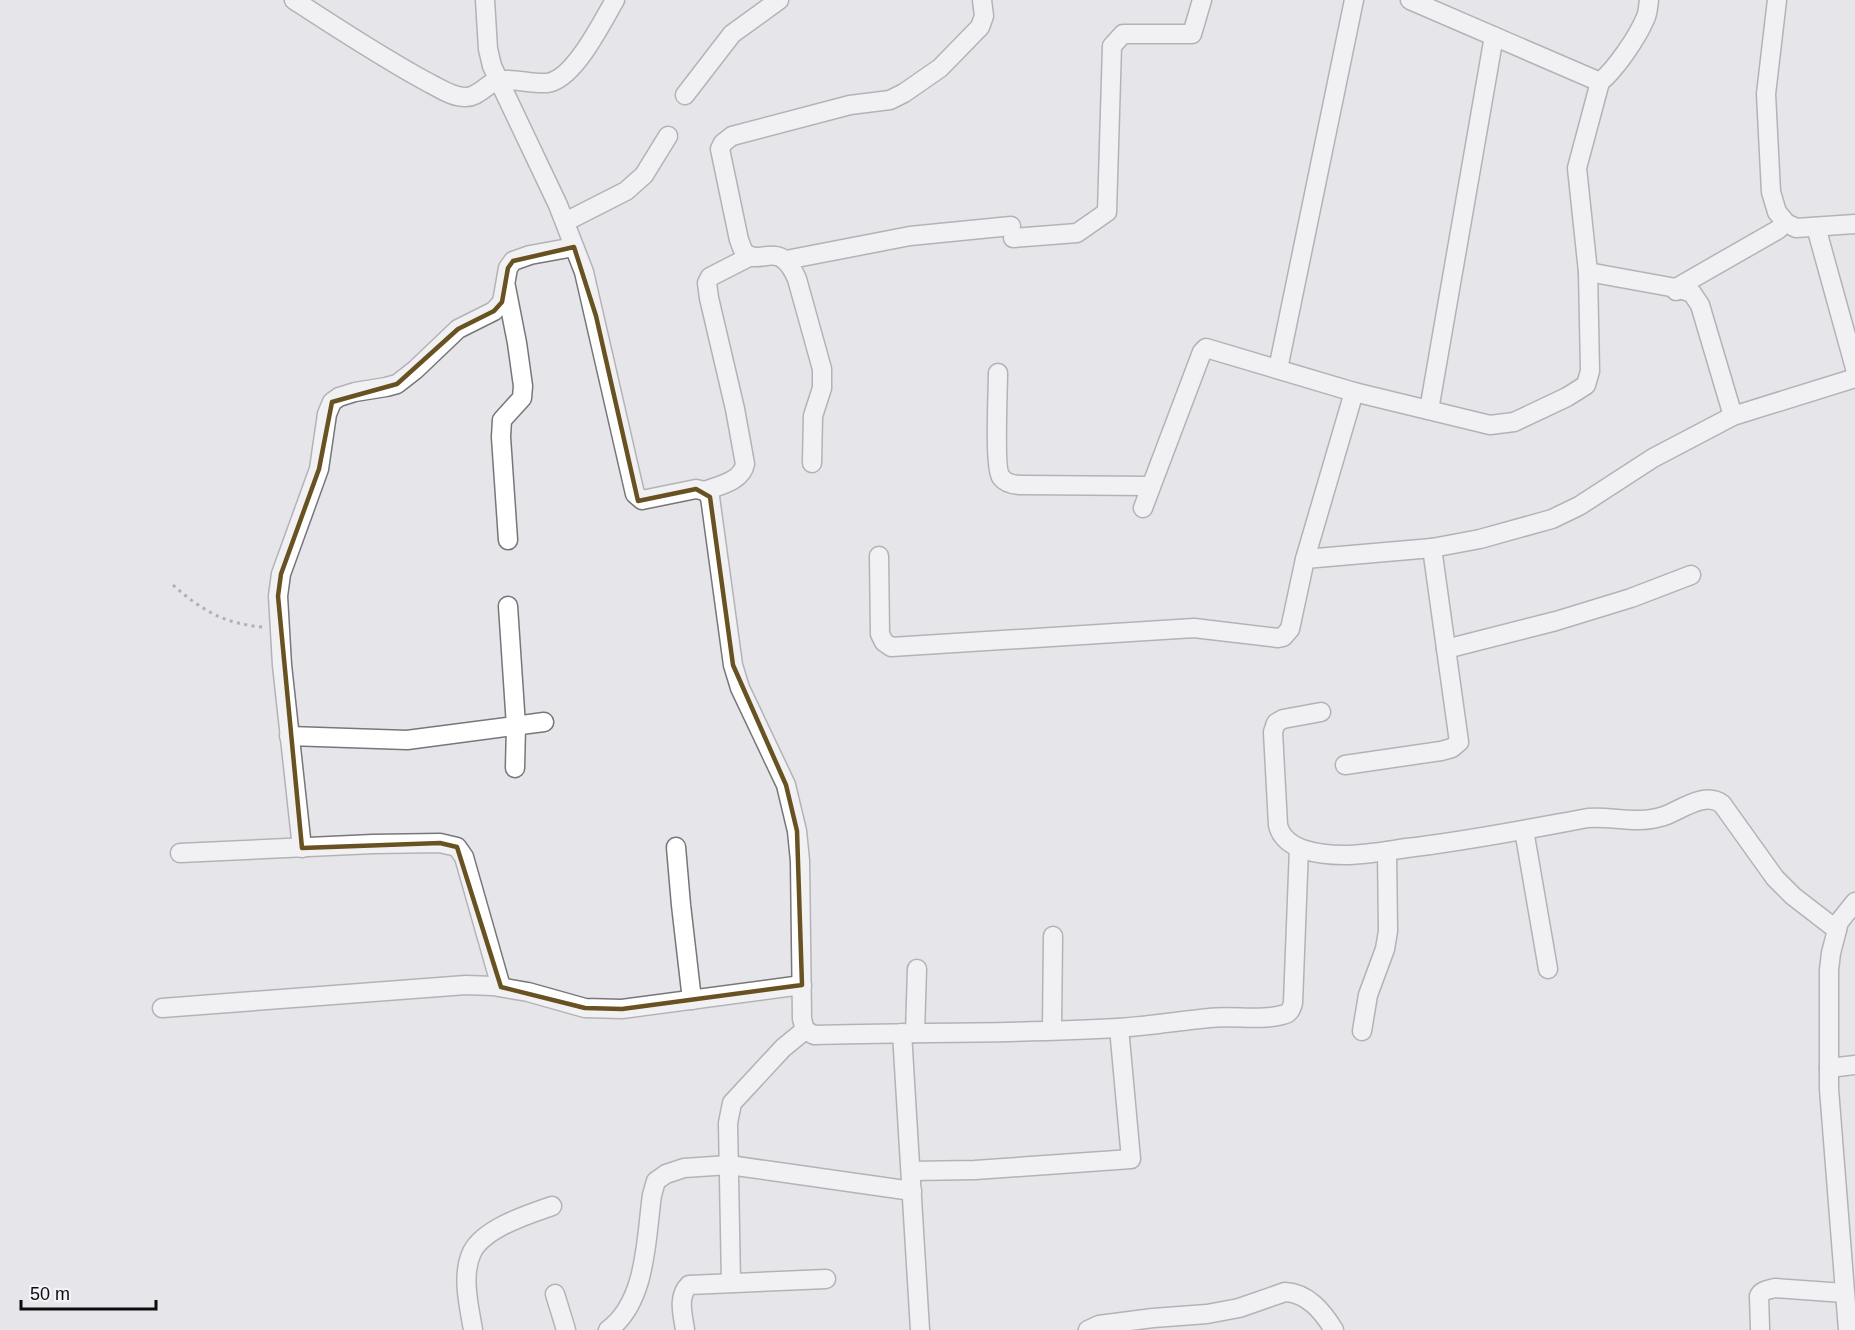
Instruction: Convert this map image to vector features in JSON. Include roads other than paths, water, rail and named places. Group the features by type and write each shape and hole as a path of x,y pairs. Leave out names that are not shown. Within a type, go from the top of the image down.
{"street":[{"path":"294,0 417,77 454,96 466,98 502,86 549,83 566,74 590,44 615,0"},
{"path":"485,0 488,49 492,66 558,205 585,272 635,494 642,500 696,489 705,491 736,478 744,472 745,464 735,409 707,284 710,277 751,256 777,256 786,260 797,279 822,369 822,388 813,416 812,464"},
{"path":"685,95 732,34 779,0"},
{"path":"751,256 744,252 739,240 720,157 723,143 732,136 850,105 890,100 904,93 940,68 980,27 984,16 982,0"},
{"path":"786,260 910,236 1012,232 1077,233 1107,212 1112,46 1123,34 1192,34 1202,0"},
{"path":"1278,369 1354,0"},
{"path":"1410,0 1604,79"},
{"path":"1143,508 1203,349 1206,348 1354,392 1490,425 1514,422 1567,397 1586,385 1590,371 1588,272 1577,168 1604,79 1621,60 1646,18 1649,0"},
{"path":"1777,0 1766,94 1772,192 1778,221"},
{"path":"1429,410 1494,36"},
{"path":"565,222 626,191 644,175 668,136"},
{"path":"1676,289 1778,221 1796,228 1855,224"},
{"path":"1816,227 1855,368"},
{"path":"302,848 289,736 278,596 280,574 319,469 327,414 332,402 339,397 397,384 458,329 494,311 502,302 507,268 513,261 530,255 574,247"},
{"path":"1588,272 1692,294 1700,305 1733,416"},
{"path":"504,282 517,343 523,386 522,398 502,420 501,437 508,540"},
{"path":"998,373 998,457 999,473 1002,479 1011,484 1022,485 1151,486"},
{"path":"1305,559 1432,548 1480,539 1552,519 1579,506 1653,458 1733,416 1855,378"},
{"path":"879,556 880,634 884,642 891,647 1194,628 1283,637 1290,630 1305,559 1354,392"},
{"path":"705,491 710,498 713,512 733,664 740,688 786,785 797,831 800,861 802,1019 805,1030 814,1035 993,1032 1119,1028 1227,1016 1281,1016 1289,1012 1293,1003 1299,848"},
{"path":"1345,765 1440,751 1457,745 1459,738 1432,548"},
{"path":"1446,649 1556,621 1631,598 1690,575"},
{"path":"508,606 516,726 515,768"},
{"path":"1321,712 1282,718 1276,723 1273,732 1278,825 1284,839 1299,848 1317,853 1343,855 1387,851 1457,842 1603,817 1625,821 1663,817 1700,801 1717,800 1775,878 1793,896 1837,930"},
{"path":"289,736 407,740 544,722"},
{"path":"1524,830 1548,969"},
{"path":"180,853 440,843 457,847 464,857 501,987"},
{"path":"676,847 692,1000"},
{"path":"1362,1031 1368,995 1385,949 1389,909 1387,851"},
{"path":"1848,1330 1828,1089 1829,970 1839,922 1855,902"},
{"path":"1052,1029 1053,936"},
{"path":"917,969 909,1033 911,1171 920,1330"},
{"path":"162,1008 466,985 501,987 528,992 585,1008 622,1009 802,985"},
{"path":"911,1171 975,1170 1131,1159 1119,1028"},
{"path":"731,1282 729,1123 732,1103 783,1048 805,1030"},
{"path":"1828,1068 1855,1065"},
{"path":"608,1330 621,1319 640,1283 652,1195 656,1181 661,1177 684,1168 729,1165 912,1191"},
{"path":"473,1330 467,1280 473,1250 483,1239 511,1221 552,1206"},
{"path":"685,1330 681,1303 683,1293 693,1283 826,1279"},
{"path":"1760,1328 1758,1304 1761,1292 1774,1288 1844,1293"},
{"path":"1088,1330 1099,1325 1208,1314 1239,1308 1285,1292 1291,1292 1322,1310 1334,1330"},
{"path":"555,1294 566,1330"}]}
